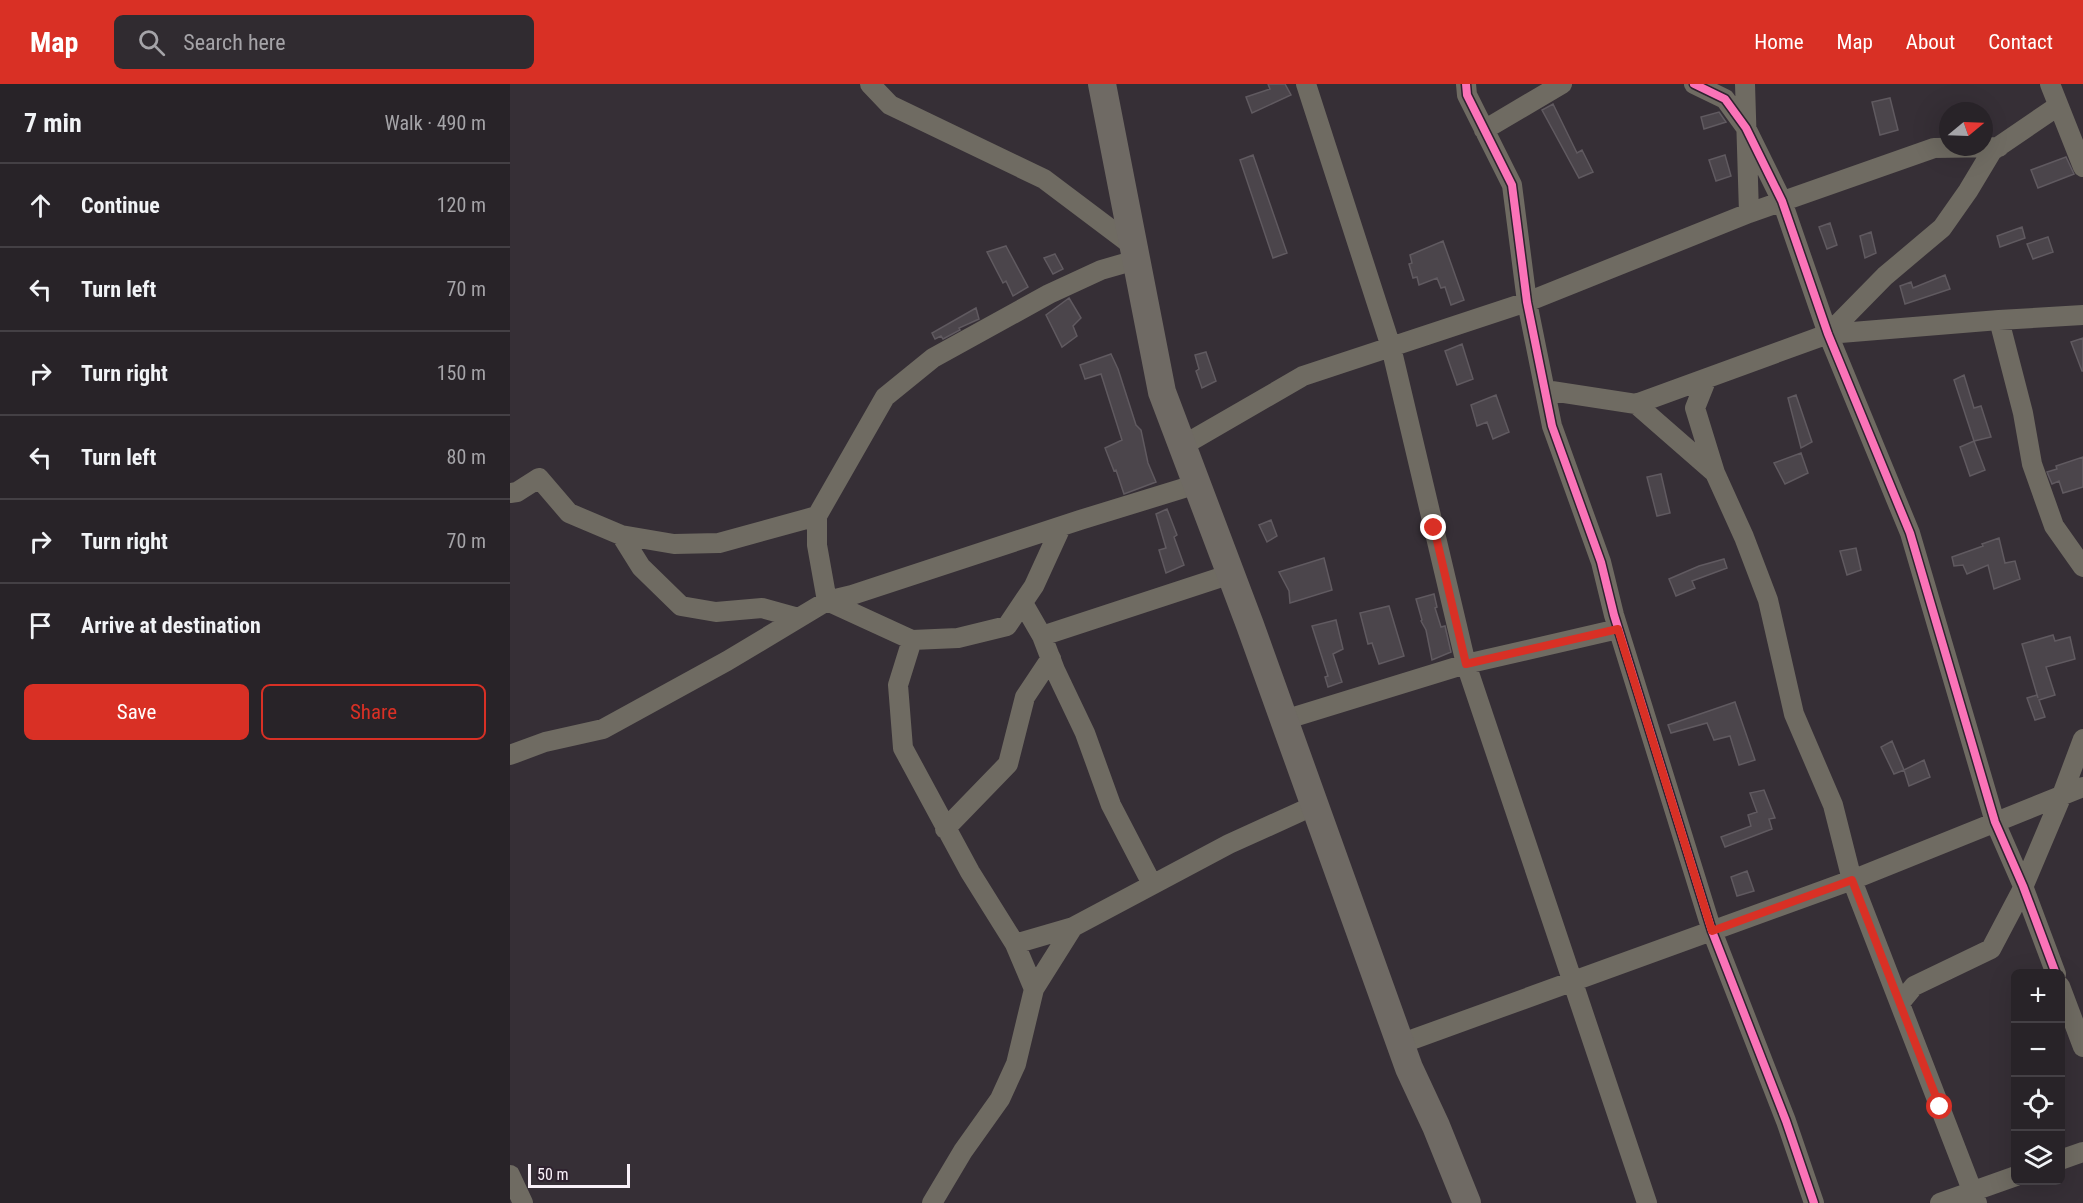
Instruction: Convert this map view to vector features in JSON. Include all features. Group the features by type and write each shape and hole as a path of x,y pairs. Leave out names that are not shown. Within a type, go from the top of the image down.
{"highway":[{"path":"1108,89 1134,253 1162,392 1231,574 1405,1056 1467,1203"},
{"path":"1405,1056 1422,1130 1449,1203"}],"street":[{"path":"827,601 817,545 817,516 885,397 933,358 1049,294 1134,253 1044,179 890,105 870,84"},
{"path":"1306,84 1391,347 1466,664 1647,1203"},
{"path":"1466,84 1467,95 1512,186 1527,302 1552,426 1601,562 1618,629 1712,931 1786,1121 1814,1203"},
{"path":"1485,130 1562,84"},
{"path":"1694,84 1725,99 1746,128 1782,201 1828,334 1910,533 1995,822 2023,886 2054,969"},
{"path":"1745,84 1749,213"},
{"path":"2050,84 2083,167"},
{"path":"1828,334 1885,276 1942,228 1992,151 2058,106"},
{"path":"1182,446 1303,376 1527,302 1749,213 1934,148 1999,147"},
{"path":"1545,390 1636,404 1828,334 2083,315"},
{"path":"1999,320 2023,413 2032,464 2054,526 2083,567"},
{"path":"1707,378 1695,408 1715,473 1744,537 1768,600 1794,714 1833,805 1852,880 1975,1197"},
{"path":"1636,404 1715,473"},
{"path":"510,493 516,492 539,478 569,513 621,535 674,544 719,543 817,516"},
{"path":"510,755 545,742 603,729 727,661 827,601 852,595 1197,484"},
{"path":"827,601 912,640 958,638 1007,626 1034,586 1061,527"},
{"path":"621,535 641,567 681,606 716,612 762,608 798,618"},
{"path":"1042,636 1231,574"},
{"path":"1023,603 1042,636 1085,733 1111,805 1152,884"},
{"path":"1284,720 1466,664 1618,629"},
{"path":"912,640 898,685 903,748 945,829 1015,944 1034,989"},
{"path":"945,829 1008,764 1025,696 1051,658"},
{"path":"1900,1004 1914,986 1991,949 2023,886 2083,739"},
{"path":"1405,1056 1573,981 1852,880 2083,787"},
{"path":"1015,944 1073,927 1229,844 1315,806"},
{"path":"932,1203 963,1151 1000,1099 1016,1064 1034,989 1073,927"},
{"path":"2065,997 2083,1047"},
{"path":"2065,1159 2083,1152"},
{"path":"510,1175 523,1203"},
{"path":"1940,1203 1975,1197 2011,1179"}],"building":[{"path":"1268,84 1285,84 1291,95 1252,113 1246,97 1270,89"},
{"path":"1890,98 1898,130 1880,135 1872,102"},
{"path":"1553,104 1577,153 1582,150 1593,172 1579,178 1542,110"},
{"path":"1719,112 1726,122 1704,129 1701,117"},
{"path":"1253,155 1287,253 1273,258 1240,160"},
{"path":"1725,155 1731,176 1716,181 1709,160"},
{"path":"2066,157 2074,174 2038,188 2031,170"},
{"path":"1830,223 1837,245 1827,249 1819,227"},
{"path":"2022,227 2025,238 2000,247 1997,236"},
{"path":"1871,232 1876,253 1865,258 1860,236"},
{"path":"2048,237 2053,252 2033,259 2027,244"},
{"path":"1443,241 1464,300 1451,305 1445,287 1441,288 1437,278 1419,285 1417,277 1413,278 1409,264 1412,263 1410,255"},
{"path":"1006,246 1028,287 1013,296 1006,281 1003,283 987,252"},
{"path":"1055,254 1063,269 1053,274 1044,258"},
{"path":"1945,275 1950,289 1905,304 1900,286 1911,282 1913,288"},
{"path":"1069,298 1081,318 1073,326 1077,336 1062,347 1046,315"},
{"path":"976,308 979,319 959,328 960,330 943,339 941,336 935,339 932,333"},
{"path":"2083,338 2083,371 2082,371 2071,342"},
{"path":"1462,344 1473,379 1457,385 1445,351"},
{"path":"1206,352 1216,381 1202,388 1196,371 1199,369 1195,355"},
{"path":"1111,354 1136,425 1141,430 1148,463 1156,482 1124,494 1105,448 1122,440 1101,374 1085,379 1080,365"},
{"path":"1964,375 1974,408 1981,406 1991,437 1974,441 1954,380"},
{"path":"1496,395 1509,432 1493,439 1487,422 1477,426 1471,405"},
{"path":"1796,395 1812,442 1801,448 1788,398"},
{"path":"1974,441 1985,470 1970,476 1960,447"},
{"path":"1801,453 1808,473 1785,484 1774,463"},
{"path":"2083,457 2083,487 2063,493 2059,481 2052,484 2047,472 2057,469 2056,466"},
{"path":"1661,474 1670,513 1657,516 1647,477"},
{"path":"1167,509 1177,535 1174,537 1184,565 1166,573 1159,550 1166,548 1156,514"},
{"path":"1271,520 1277,536 1267,542 1259,525"},
{"path":"1999,538 2005,563 2015,561 2020,579 1994,589 1988,565 1967,574 1963,565 1954,566 1952,557"},
{"path":"1856,548 1861,570 1847,575 1840,551"},
{"path":"1324,558 1332,590 1290,603 1289,591 1279,572"},
{"path":"1724,559 1727,568 1692,581 1695,588 1676,596 1669,579 1699,566"},
{"path":"1434,594 1437,607 1435,608 1441,627 1445,626 1451,652 1432,660 1426,630 1421,621 1416,599"},
{"path":"1389,606 1404,656 1379,664 1372,643 1368,644 1360,613"},
{"path":"1336,620 1343,649 1333,654 1342,682 1328,687 1325,677 1328,676 1312,626"},
{"path":"2053,635 2055,641 2070,637 2075,659 2046,667 2055,695 2039,700 2045,717 2035,720 2027,698 2037,695 2038,698 2022,644"},
{"path":"1735,702 1755,760 1739,765 1730,736 1714,740 1707,723 1671,733 1668,725"},
{"path":"1892,741 1904,770 1894,774 1881,747"},
{"path":"1924,760 1930,777 1909,786 1904,770"},
{"path":"1764,790 1775,818 1769,819 1772,829 1725,847 1721,837 1751,826 1748,815 1757,812 1750,793"},
{"path":"1747,871 1754,891 1737,896 1731,877"}],"cycle path":[{"path":"1466,84 1467,95 1512,185 1527,302 1552,426 1601,562 1614,615 1712,931 1786,1121 1814,1203"},
{"path":"1694,84 1725,99 1746,128 1782,201 1828,334 1910,533 1995,822 2023,886 2054,969"}],"route":[{"path":"1434,528 1466,664 1618,629 1712,931 1852,880 1940,1107"}]}
